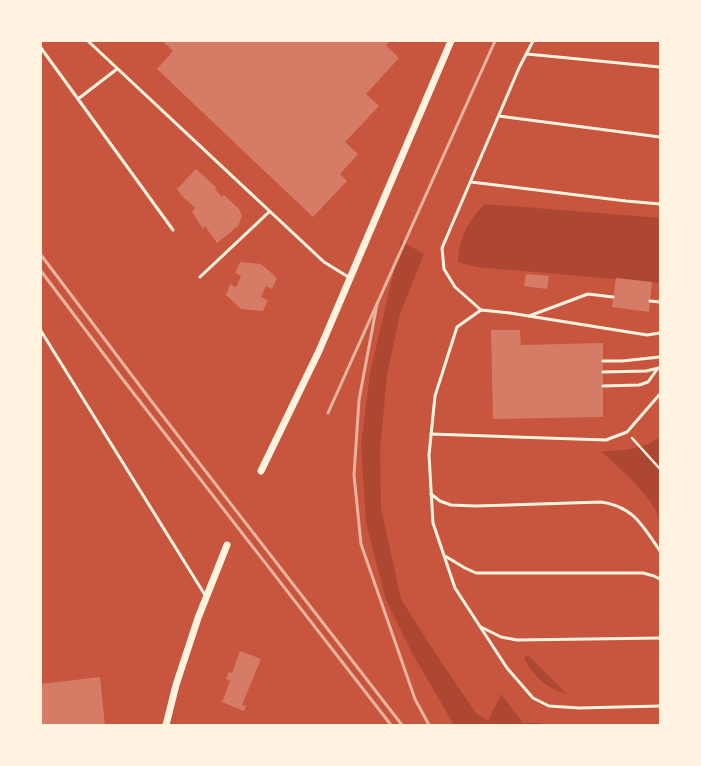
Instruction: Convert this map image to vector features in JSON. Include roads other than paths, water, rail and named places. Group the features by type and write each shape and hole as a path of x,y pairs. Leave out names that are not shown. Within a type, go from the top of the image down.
{"street":[{"path":"261,471 319,351 451,41"},
{"path":"166,725 176,685 198,618 227,545"}],"lane":[{"path":"88,41 324,262 350,278"},
{"path":"533,41 442,248 444,269 456,287 481,310 647,335 660,333"},
{"path":"41,48 173,230"},
{"path":"527,54 660,67"},
{"path":"78,99 117,69"},
{"path":"499,116 660,137"},
{"path":"471,182 660,204"},
{"path":"200,277 269,212"},
{"path":"528,316 588,294 613,297"},
{"path":"650,301 660,302"},
{"path":"481,310 457,327 435,396 429,454 433,523 455,588 507,668 532,698 549,706 579,708 660,706"},
{"path":"41,331 206,597"},
{"path":"603,361 622,361 660,357"},
{"path":"603,372 646,371 659,368"},
{"path":"603,386 639,385 648,382 659,368"},
{"path":"431,434 606,440 627,432 660,394"},
{"path":"431,494 440,501 451,504 475,506 601,502 614,504 626,510 639,520 660,551"},
{"path":"445,556 476,573 643,573 660,579"},
{"path":"480,626 489,633 500,637 517,640 660,638"}],"railway":[{"path":"328,413 495,41"},
{"path":"41,255 152,402 402,725"},
{"path":"41,271 121,377 391,725"},
{"path":"377,304 359,400 354,475 361,544 415,699 429,725"}]}
